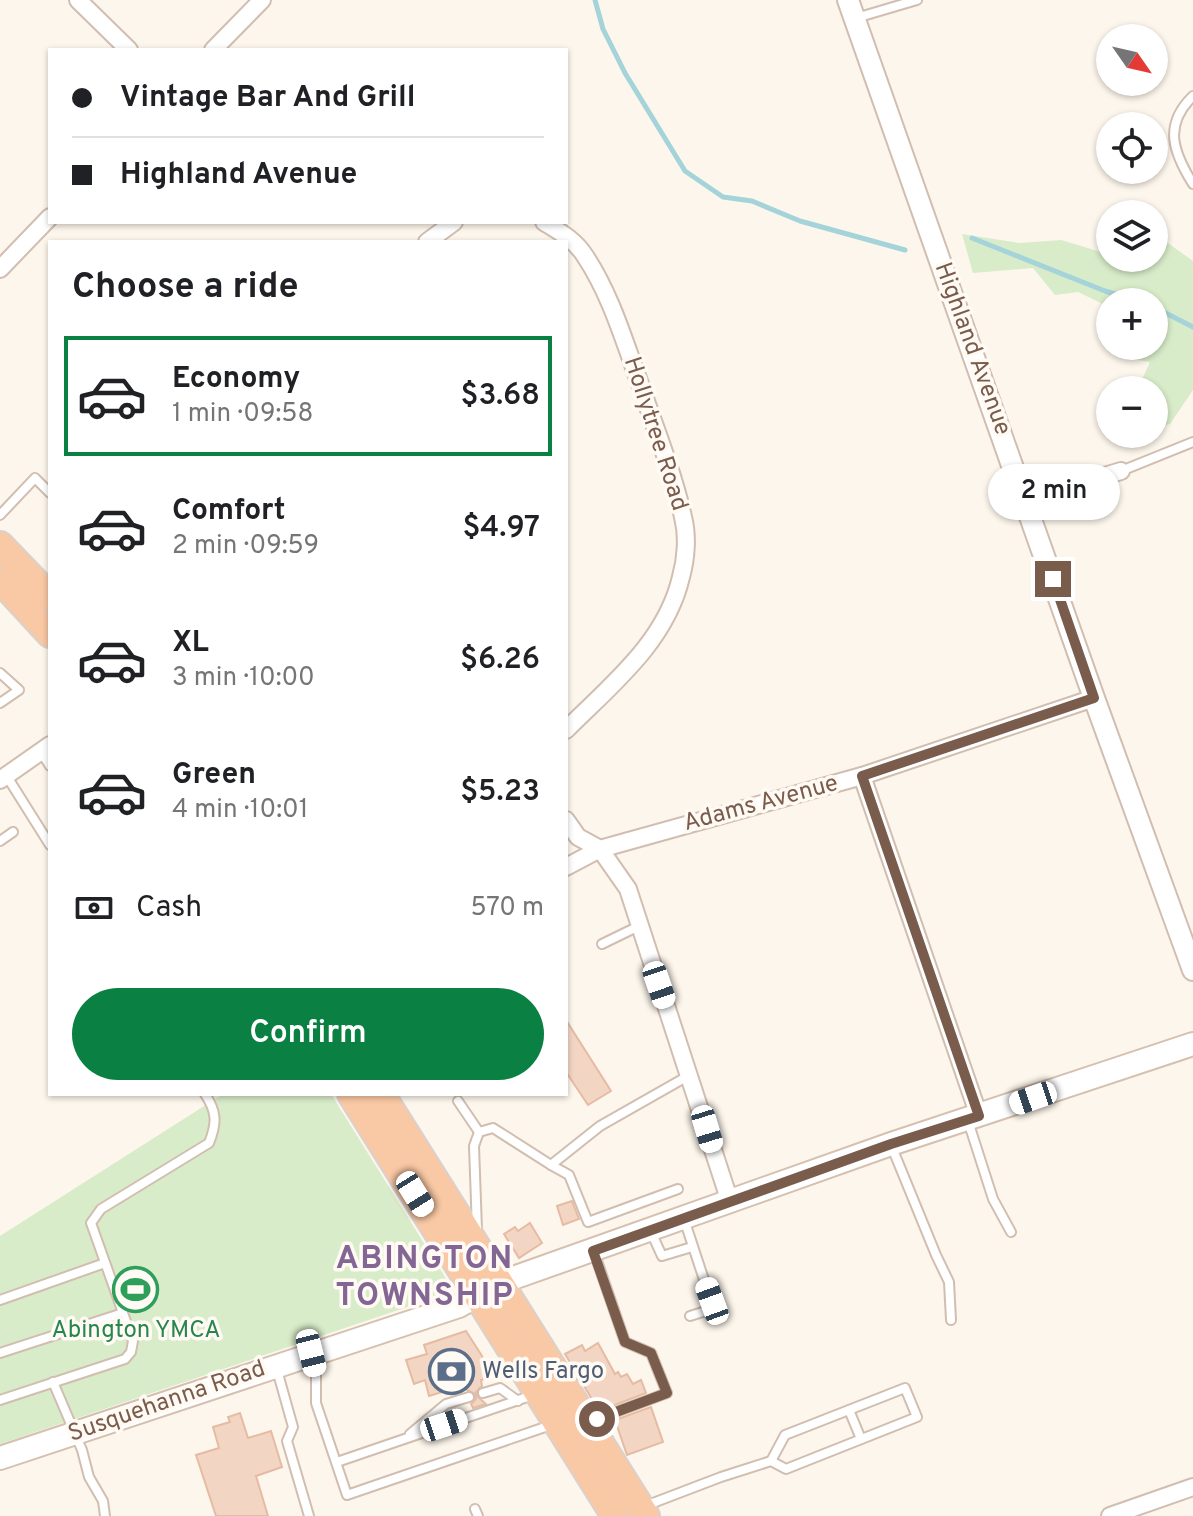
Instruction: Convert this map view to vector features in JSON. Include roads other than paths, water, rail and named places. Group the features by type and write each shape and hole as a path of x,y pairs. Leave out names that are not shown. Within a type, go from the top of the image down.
{"highway":[{"path":"0,545 48,592"},
{"path":"0,580 10,602 48,632"},
{"path":"352,1096 587,1422 643,1512"},
{"path":"382,1096 479,1250 489,1288 528,1397 557,1423 615,1516"}],"main road":[{"name":"Susquehanna Road","path":"0,1458 459,1306 489,1288 891,1144 1193,1044"}],"street":[{"path":"78,0 127,48"},
{"path":"215,48 262,0"},
{"name":"Highland Avenue","path":"851,9 1193,970"},
{"path":"0,269 48,219"},
{"path":"430,240 451,224"},
{"name":"Hollytree Road","path":"547,224 570,238 585,256 613,308 684,519 685,548 681,579 664,624 633,663 568,728"},
{"path":"1025,500 1121,471"},
{"name":"Adams Avenue","path":"568,866 600,849 862,776 1094,698"},
{"path":"3,778 47,755"},
{"path":"862,776 974,1118"},
{"path":"568,823 578,837 600,849 628,889 730,1202"},
{"path":"1110,1516 1193,1487"}],"lane":[{"path":"851,9 917,0"},
{"path":"1193,96 1181,108 1173,135 1177,159 1193,184"},
{"path":"1121,471 1193,442"},
{"path":"0,515 35,478 48,491"},
{"path":"0,673 19,690 0,703"},
{"path":"3,778 48,842"},
{"path":"0,841 13,832"},
{"path":"602,944 639,926"},
{"path":"551,1165 600,1126 690,1075"},
{"path":"0,1400 125,1359 131,1352 133,1341 91,1223 101,1209 209,1143 216,1126 215,1110 206,1096"},
{"path":"458,1101 479,1132"},
{"path":"974,1118 993,1199 1011,1232"},
{"path":"479,1132 493,1128 569,1175 588,1222 678,1189"},
{"path":"479,1132 474,1146 479,1250"},
{"path":"891,1144 949,1282 951,1320"},
{"path":"684,1218 712,1304 709,1310 690,1316"},
{"path":"651,1230 658,1253 662,1256 692,1247"},
{"path":"587,1422 667,1393 651,1353 625,1342 593,1251"},
{"path":"0,1300 105,1263"},
{"path":"0,1353 123,1313"},
{"path":"311,1353 316,1373 316,1403 347,1495 557,1423"},
{"path":"275,1365 293,1427 287,1441 309,1516"},
{"path":"53,1382 89,1477 103,1501 105,1516"},
{"path":"483,1393 500,1388 528,1397"},
{"path":"643,1512 721,1477 771,1461 785,1435 905,1388 917,1417 786,1469 771,1461"},
{"path":"403,1439 446,1404 469,1397"},
{"path":"337,1462 528,1397"},
{"path":"849,1410 861,1439"}],"waterway":[{"path":"595,0 603,29 625,73 685,171 723,197 752,201 800,221 905,250"},
{"path":"972,238 1097,288"},
{"path":"1168,314 1193,327"}],"place":[{"name":"Abington YMCA","path":"136,1289"},
{"name":"Wells Fargo","path":"451,1372"}],"district":[{"name":"ABINGTON TOWNSHIP","path":"425,1278"}]}
